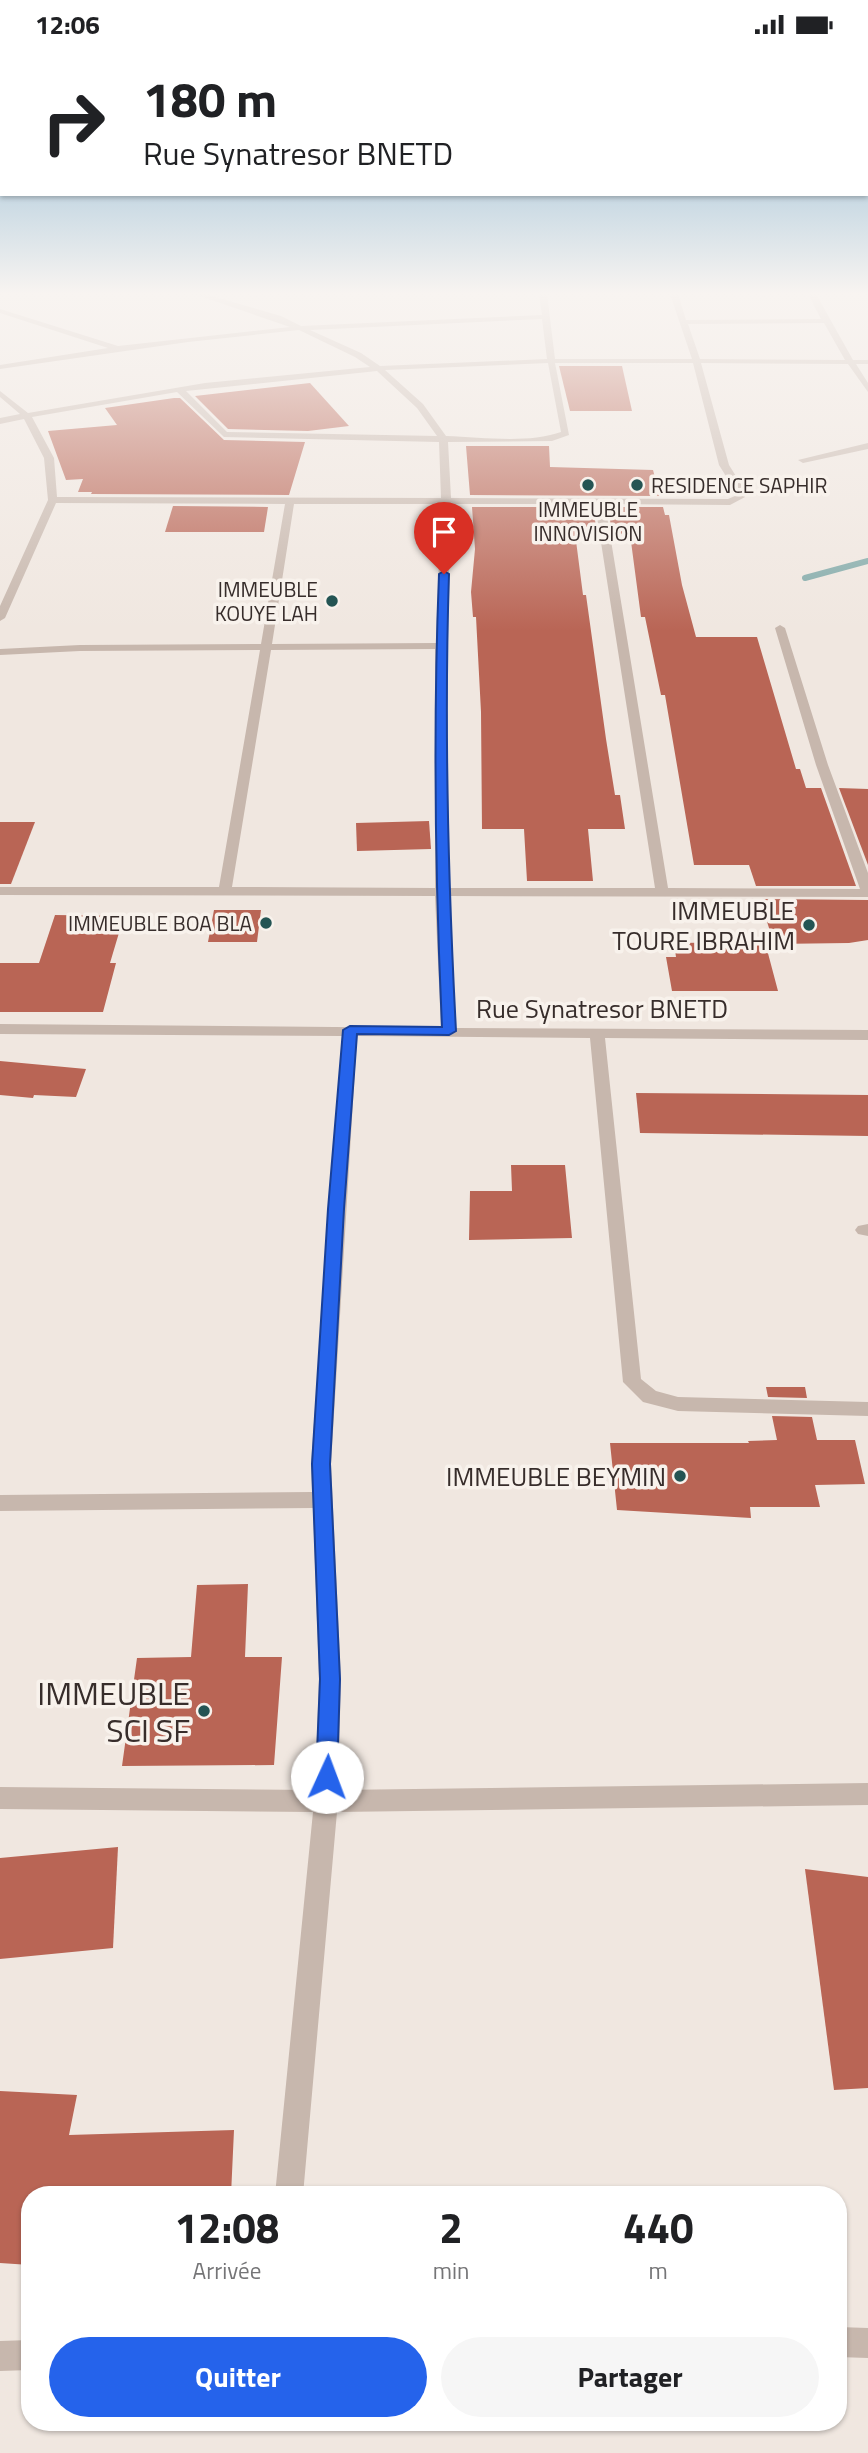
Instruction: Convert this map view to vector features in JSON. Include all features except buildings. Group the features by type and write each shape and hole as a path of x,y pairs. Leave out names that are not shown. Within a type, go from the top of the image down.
{"street":[{"path":"0,618 13,578 53,500 48,458 27,415 16,406"},
{"path":"0,421 81,406"},
{"path":"196,406 224,434 271,437 541,439 566,433 560,406"},
{"path":"420,406 443,439 446,502 441,646 442,891 449,1031"},
{"path":"53,500 730,502 740,497 739,489 724,465 709,406"},
{"path":"803,460 868,446"},
{"path":"225,891 290,501"},
{"path":"600,503 662,891"},
{"path":"0,891 391,894 442,891 868,892 822,765 780,628"},
{"path":"0,652 80,648 441,646"},
{"name":"Rue Synatresor BNETD","path":"0,1029 868,1035"},
{"path":"290,2186 326,1801 330,1679 321,1464 350,1030"},
{"path":"597,1033 632,1382 650,1397 678,1404 868,1409"},
{"path":"0,1503 323,1500"},
{"path":"0,1798 326,1801 868,1794"},
{"path":"847,2342 868,2343"},
{"path":"0,2356 21,2355"}],"waterway":[{"path":"805,578 868,561"}],"place":[{"name":"IMMEUBLE INNOVISION","path":"588,485"},
{"name":"RESIDENCE SAPHIR","path":"637,485"},
{"name":"IMMEUBLE KOUYE LAH","path":"332,601"},
{"name":"IMMEUBLE BOA BLA","path":"266,923"},
{"name":"IMMEUBLE TOURE IBRAHIM","path":"809,925"},
{"name":"IMMEUBLE BEYMIN","path":"680,1476"},
{"name":"IMMEUBLE SCI SF","path":"204,1711"}],"route":[{"path":"327,1777 330,1679 321,1464 350,1030 449,1031 442,891 441,646 444,574"}]}
